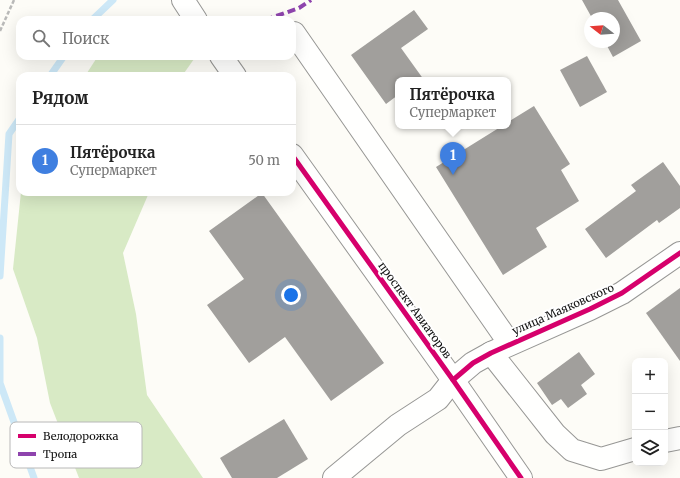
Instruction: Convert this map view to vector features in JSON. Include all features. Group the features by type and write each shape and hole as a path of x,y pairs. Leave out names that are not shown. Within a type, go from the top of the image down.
{"street":[{"path":"182,0 193,16"},
{"path":"296,36 510,344"},
{"path":"224,60 232,72"},
{"name":"проспект Авиаторов","path":"296,161 454,380 521,478"},
{"name":"улица Маяковского","path":"334,478 398,425 438,398 454,380 473,363 510,344 590,309 622,293 680,253"},
{"path":"491,353 555,434 572,450 601,459 632,450"},
{"path":"668,440 680,438"}],"path":[{"path":"0,30 14,0"}],"green space":[{"path":"95,60 193,60 185,72 88,72"},
{"path":"21,196 148,196 123,253 136,314 147,395 203,478 79,478 75,468 142,468 142,422 57,422 50,403 37,338 13,269"}],"building":[{"path":"582,0 618,0 641,41 613,57 608,48 620,48 620,12 589,12"},
{"path":"414,10 428,29 401,48 422,77 395,77 395,97 386,104 351,55"},
{"path":"587,56 607,92 580,107 560,70"},
{"path":"534,106 570,164 561,170 579,201 536,228 547,247 503,275 436,167 497,129 511,129 511,120"},
{"path":"663,162 680,186 680,208 659,223 657,220 606,258 585,229 636,191 631,185"},
{"path":"258,196 264,196 384,363 331,401 285,337 249,363 207,305 244,279 209,231"},
{"path":"680,288 680,361 646,313"},
{"path":"579,352 595,374 581,385 587,394 568,408 561,399 552,405 537,383"},
{"path":"284,419 308,459 277,478 232,478 220,458"}],"waterway":[{"path":"96,16 113,0"},
{"path":"53,72 61,60"},
{"path":"0,276 9,134 16,124"},
{"path":"0,338 0,383 14,422"},
{"path":"30,468 34,478"}],"marked path":[{"path":"276,16 299,8 311,0"}],"cycle path":[{"path":"296,161 521,478"},
{"path":"453,380 473,363 491,353 590,309 622,293 680,253"}],"place":[{"name":"Пятёрочка","path":"453,175"}]}
